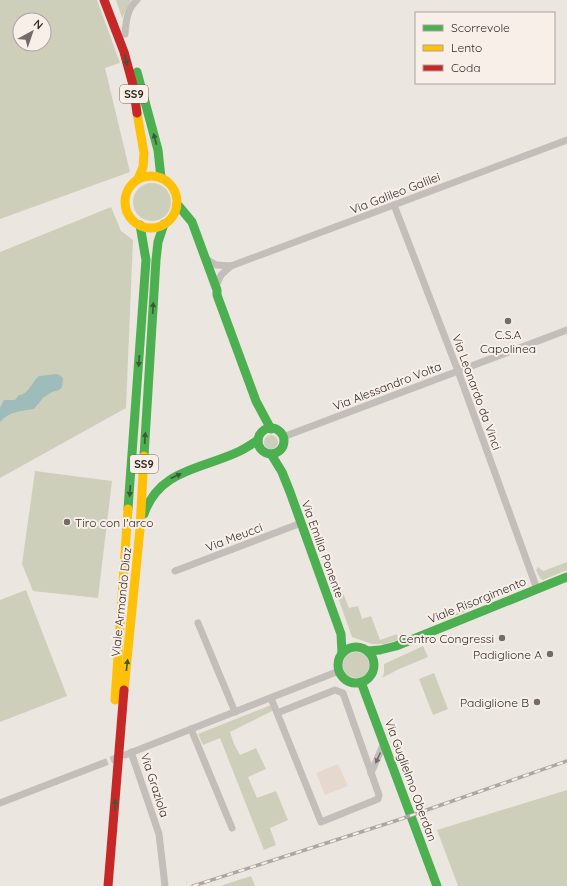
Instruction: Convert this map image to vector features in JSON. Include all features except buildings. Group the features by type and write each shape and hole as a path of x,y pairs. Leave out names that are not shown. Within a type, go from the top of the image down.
{"main road":[{"name":"SS9","path":"104,0 124,52 133,85 144,153 143,167 138,179 128,190 126,197 128,214 140,225"},
{"name":"SS9","path":"111,0 133,57 158,150 161,178"},
{"path":"138,179 146,176 154,176 161,178 172,186 176,192 177,204 192,222 256,401 271,429"},
{"name":"SS9","path":"174,223 177,204"},
{"path":"140,225 148,228 174,223 190,232 212,291 216,291"},
{"name":"Viale Armando Diaz","path":"101,886 119,704 140,529 156,260 158,242 174,223"},
{"name":"Viale Armando Diaz","path":"108,886 146,260 140,225"},
{"path":"140,529 147,504 158,489 171,478 240,451 260,441 266,430 277,430 283,437 284,443 275,453 265,453 260,441 256,401"},
{"name":"Via Emilia Ponente","path":"275,453 341,634 342,653"},
{"name":"Viale Risorgimento","path":"374,664 385,652 396,646 567,577"},
{"name":"Via Emilia Ponente","path":"341,634 353,647"},
{"name":"Viale Risorgimento","path":"368,651 396,646"},
{"path":"353,647 363,648 368,651 371,654 374,664 371,675 361,682 351,682 346,679 339,671 338,662 342,653 353,647"},
{"name":"Via Guglielmo Oberdan","path":"361,682 437,886"}],"street":[{"path":"108,10 111,0"},
{"path":"125,34 127,16 133,3 137,0"},
{"name":"Via Galileo Galilei","path":"216,291 221,275 231,266 567,140"},
{"name":"Via Leonardo da Vinci","path":"394,205 458,371 537,588"},
{"path":"206,259 216,265 231,266"},
{"name":"Via Alessandro Volta","path":"283,437 567,330"},
{"name":"Via Meucci","path":"175,571 301,523"},
{"path":"198,623 235,712"},
{"name":"Via Graziola","path":"165,886 160,834 128,753 339,671"},
{"path":"270,698 321,822 378,799 379,795 343,693 335,690 277,713"},
{"path":"191,729 232,828"},
{"path":"371,773 384,743"},
{"path":"0,803 101,764"}],"green space":[{"path":"0,0 97,0 120,63 105,68 130,172 0,219"},
{"path":"116,0 131,0 122,18"},
{"path":"152,183 165,189 171,202 165,215 152,221 139,215 133,202 139,189"},
{"path":"111,207 121,231 133,240 126,408 0,478 0,252"},
{"path":"268,435 274,435 278,439 278,445 274,449 268,449 264,445 264,439"},
{"name":"Tiro con l'arco","path":"35,471 112,481 98,598 33,591 22,564"},
{"path":"567,562 567,570 543,580 540,578 536,570 538,567 543,571"},
{"path":"26,590 67,696 0,722 0,600"},
{"path":"342,590 349,608 358,606 362,619 371,616 380,640 397,634 398,640 384,644 372,644 352,637 336,592"},
{"path":"466,609 467,611 442,621 441,619"},
{"path":"423,646 428,657 382,678 384,673 384,664"},
{"path":"356,652 365,656 369,665 365,674 356,678 347,674 343,665 347,656"},
{"path":"434,673 448,709 433,715 419,679"},
{"path":"271,705 274,710 230,732 240,755 256,748 266,769 248,777 257,798 276,791 288,820 270,828 276,845 264,850 220,738 203,745 198,734"},
{"path":"567,790 567,886 458,886 437,830"},
{"path":"251,876 255,886 220,886"}],"shaded area":[{"path":"338,764 348,786 325,795 316,773"}],"water":[{"path":"57,374 63,378 62,387 59,390 52,392 43,398 34,409 12,414 0,422 0,408 4,400 15,400 19,395 27,391 39,376"}],"tunnel":[{"path":"101,764 121,756"}],"railway":[{"path":"193,886 398,820 567,761"}],"traffic: fast":[{"path":"137,72 158,150 161,178"},
{"path":"177,204 192,222 256,401 271,429"},
{"path":"144,456 156,260 158,242 164,224"},
{"path":"128,509 146,260 140,225"},
{"path":"271,428 280,432 284,441 280,450 271,454 262,450 258,441 262,432 271,428"},
{"path":"144,514 151,499 160,488 171,479 184,472 240,451 258,440"},
{"path":"271,454 282,472 290,492 341,634 342,653"},
{"path":"368,651 396,646 567,577"},
{"path":"353,647 359,647 369,652 374,665 369,678 359,683 353,683 343,678 338,668 338,662 343,652 353,647"},
{"path":"361,682 437,886"}],"traffic: slow":[{"path":"137,113 144,153 143,167 138,179"},
{"path":"151,176 161,178 169,184 175,192 177,202 175,212 169,220 161,226 151,228 141,226 133,220 127,212 125,202 127,192 133,184 141,178 151,176"},
{"path":"124,690 140,529 144,456"},
{"path":"115,700 128,509"}],"traffic: jam":[{"path":"104,0 124,52 133,85 137,113"},
{"path":"108,886 124,690"}],"place":[{"name":"C.S.A Capolinea","path":"508,321"},
{"name":"Tiro con l'arco","path":"67,522"},
{"name":"Centro Congressi","path":"502,638"},
{"name":"Padiglione A","path":"550,654"},
{"name":"Padiglione B","path":"537,702"}]}
